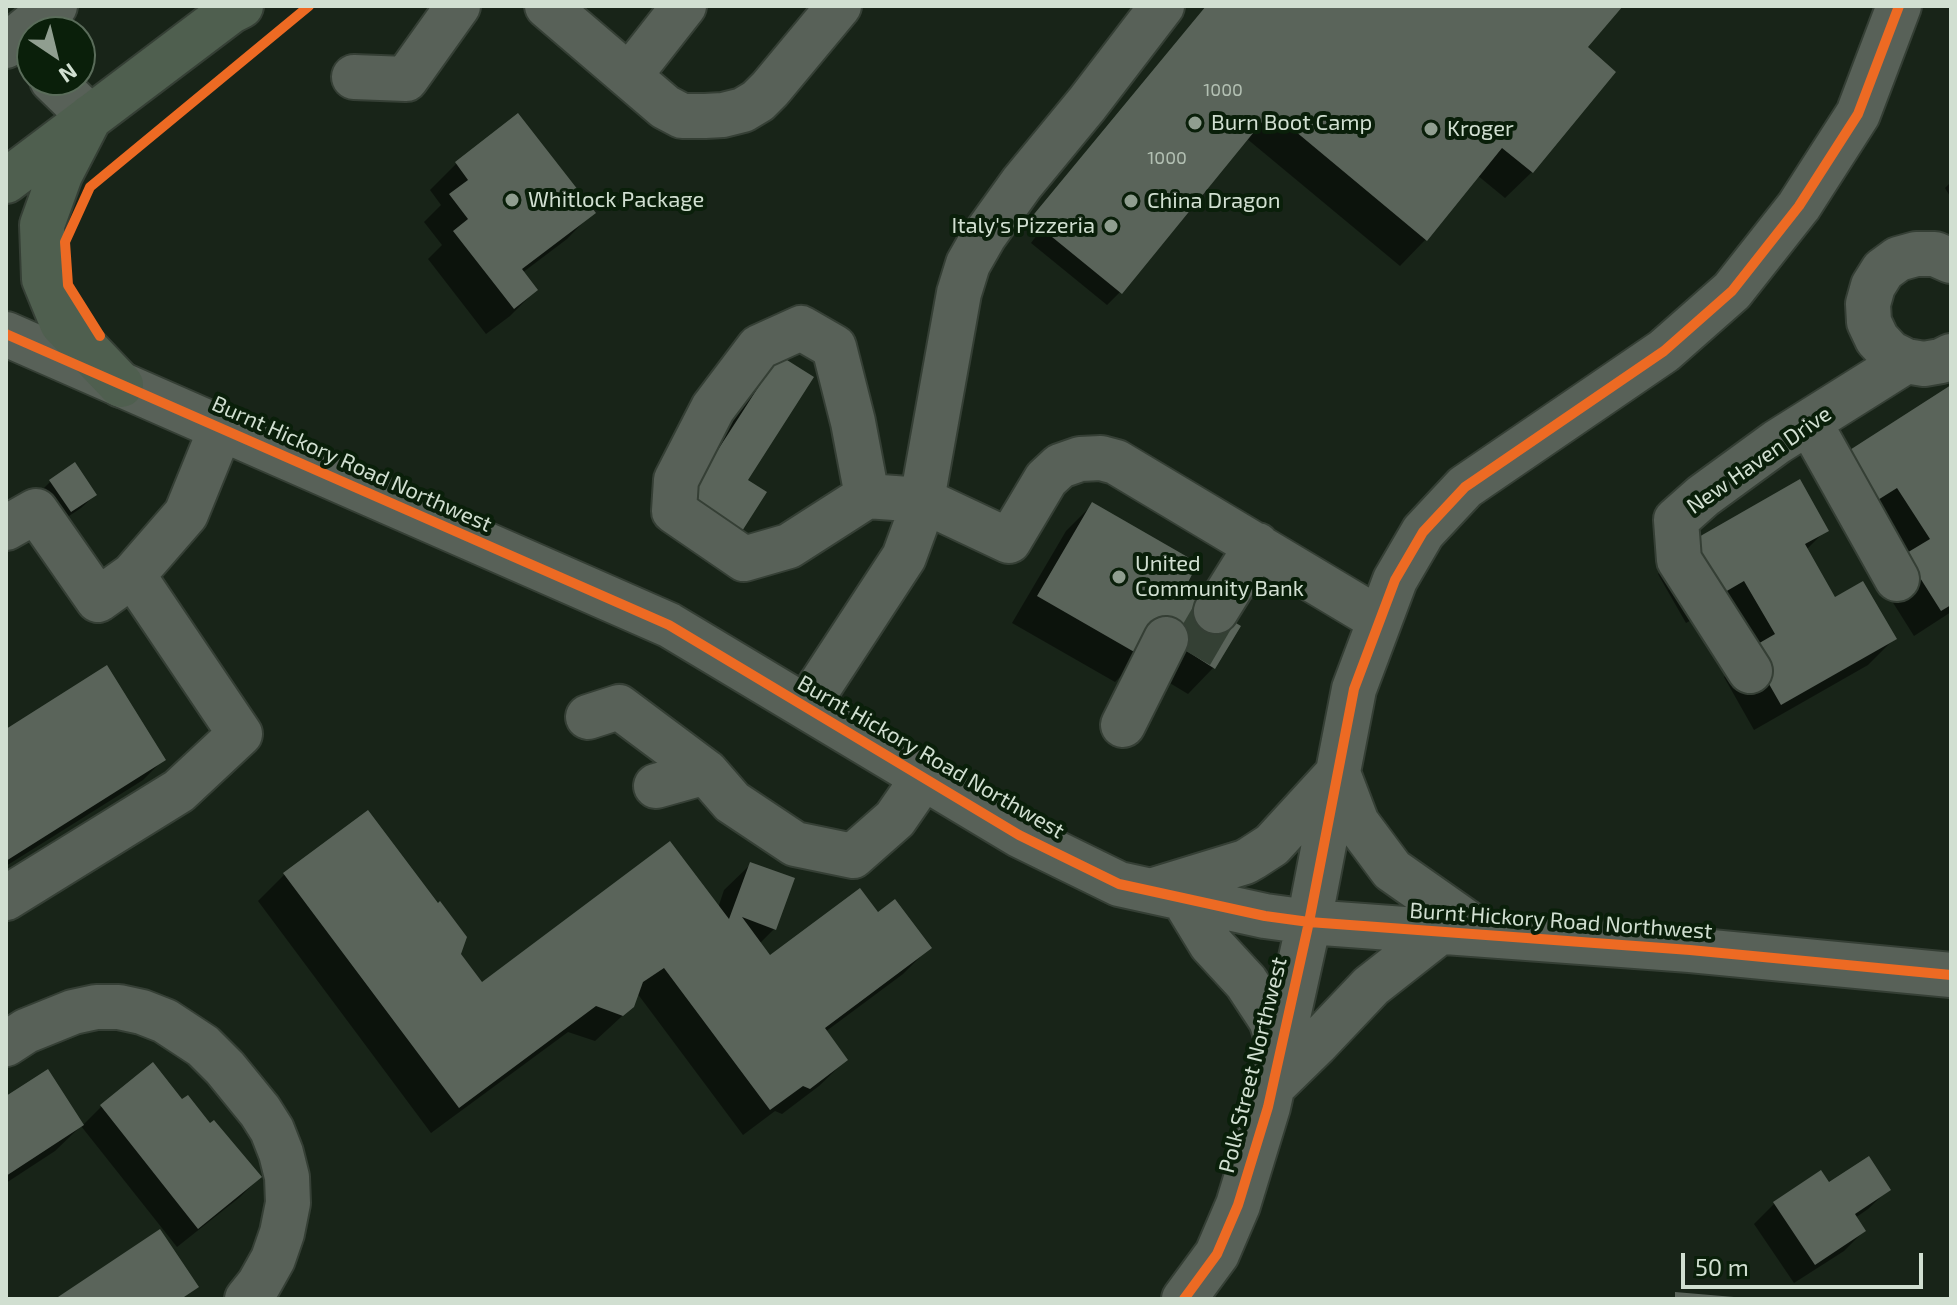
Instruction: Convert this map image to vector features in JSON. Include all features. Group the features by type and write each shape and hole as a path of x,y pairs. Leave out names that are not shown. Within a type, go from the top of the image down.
{"highway":[{"path":"6,181 234,7"},
{"path":"90,117 60,175 42,225 44,279 62,323 121,385"}],"street":[{"path":"354,77 406,79 458,6"},
{"path":"547,6 665,107 682,116 723,115 743,110 758,101 839,6"},
{"path":"629,76 684,6"},
{"name":"Polk Street Northwest","path":"1184,1299 1217,1254 1238,1205 1268,1107 1309,922 1354,689 1395,580 1423,532 1465,487 1664,351 1732,291 1799,206 1858,114 1899,6"},
{"path":"806,707 904,557 915,527 959,293 968,264 1022,183 1087,104 1143,13"},
{"path":"68,96 90,117"},
{"path":"1906,361 1883,346 1869,322 1868,304 1873,286 1883,270 1898,259 1916,254 1935,254 1951,261"},
{"path":"867,496 834,347 801,328 759,347 713,408 676,480 674,511 744,559 789,546 867,496 922,500 1009,541 1046,479 1060,466 1080,459 1101,458 1116,462 1380,620"},
{"name":"Burnt Hickory Road Northwest","path":"6,334 669,625 1019,835 1119,884 1265,916 1309,922 1690,950 1951,975"},
{"name":"New Haven Drive","path":"1750,671 1679,560 1676,520 1703,496 1777,442 1906,361 1924,364 1951,356"},
{"path":"1809,422 1897,579"},
{"path":"6,528 36,511 98,600 133,575 186,514 221,428"},
{"path":"1205,604 1245,538"},
{"path":"6,898 179,791 240,734 133,575"},
{"path":"1132,729 1179,647"},
{"path":"588,717 619,707 706,772 732,802 795,844 853,856 895,819 924,777"},
{"path":"656,786 706,772"},
{"path":"1338,773 1357,823 1392,870 1462,933 1371,986 1316,1044 1277,1068 1271,1020 1246,982 1168,894 1245,862 1272,845 1338,773"},
{"path":"6,1044 26,1031 73,1012 96,1007 119,1007 165,1021 203,1046 225,1068 272,1130 287,1177 288,1203 282,1233 273,1259 247,1299"}],"building":[{"name":"Kroger","path":"1206,6 1623,6 1588,47 1616,72 1533,173 1502,148 1427,241 1271,111 1122,294 1030,219"},
{"path":"518,113 596,213 522,269 538,290 514,309 453,231 468,219 449,194 468,180 455,162"},
{"path":"779,355 814,377 748,480 767,492 737,539 683,504"},
{"path":"1951,385 1951,605 1941,611 1905,554 1930,539 1897,488 1873,503 1842,455"},
{"path":"75,462 97,495 71,512 49,480"},
{"path":"1800,479 1829,531 1805,544 1835,597 1863,581 1897,639 1781,705 1749,649 1775,634 1744,581 1713,599 1683,546"},
{"name":"United Community Bank","path":"1092,502 1198,563 1183,592 1241,626 1215,669 1179,646 1143,657 1037,596"},
{"path":"107,665 166,760 6,861 6,729"},
{"path":"368,810 467,937 461,954 482,982 670,841 729,919 750,862 795,878 776,930 742,917 770,955 860,888 878,912 895,899 932,948 825,1028 848,1060 810,1089 803,1086 770,1110 664,968 643,982 634,1007 623,1016 596,1006 459,1108 283,873"},
{"path":"153,1062 182,1099 188,1095 210,1123 214,1120 262,1177 198,1229 100,1105"},
{"path":"48,1069 84,1125 6,1176 6,1096"},
{"path":"1869,1156 1891,1190 1855,1214 1866,1231 1815,1265 1773,1202 1821,1170 1829,1182"},
{"path":"160,1229 199,1287 181,1299 55,1299"},
{"path":"1675,1292 1734,1297 1734,1299 1675,1299"}],"tunnel":[{"path":"1191,654 1216,611"}],"cycle path":[{"path":"100,336 68,285 65,242 90,187 309,6"},
{"path":"1184,1299 1217,1254 1238,1205 1268,1107 1309,922 1354,689 1395,580 1423,532 1465,487 1664,351 1732,291 1799,206 1858,114 1899,6"},
{"path":"6,334 669,625 1019,835 1119,884 1265,916 1309,922 1690,950 1951,975"}],"place":[{"name":"Burn Boot Camp","path":"1195,123"},
{"name":"Kroger","path":"1431,129"},
{"name":"Whitlock Package","path":"512,200"},
{"name":"China Dragon","path":"1131,201"},
{"name":"Italy's Pizzeria","path":"1111,226"},
{"name":"United Community Bank","path":"1119,577"}]}
